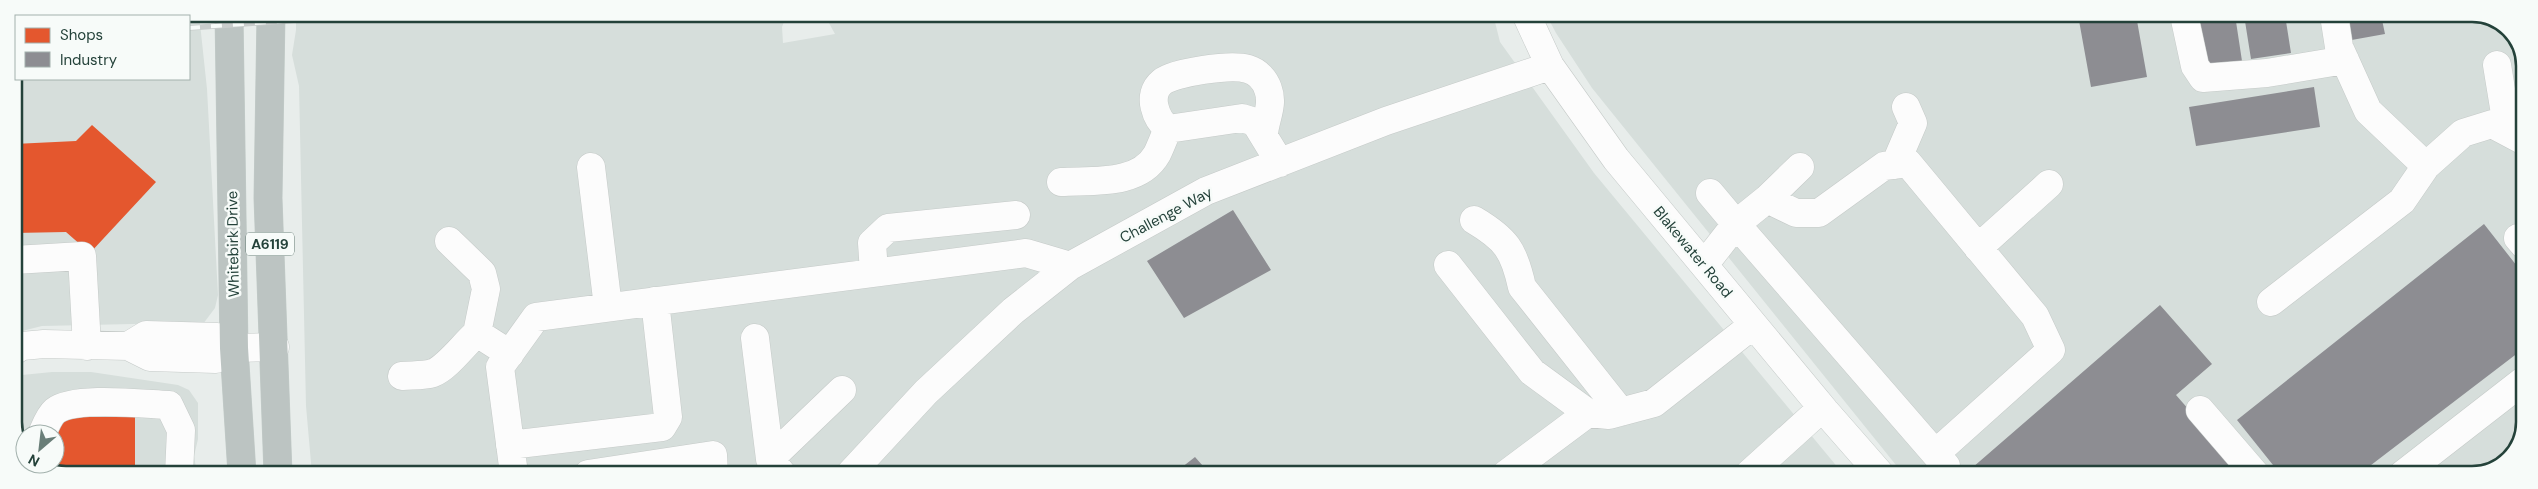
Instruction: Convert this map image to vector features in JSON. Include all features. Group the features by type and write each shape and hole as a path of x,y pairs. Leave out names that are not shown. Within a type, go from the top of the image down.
{"highway":[{"name":"Whitebirk Drive","path":"229,22 234,348 241,466"},
{"name":"A6119","path":"271,22 268,198 275,347 278,466"}],"street":[{"name":"Blakewater Road","path":"1530,22 1550,66 1616,159 1822,408 1873,466"},
{"path":"2186,22 2195,66 2203,78 2267,73 2345,60"},
{"path":"2335,22 2339,47 2368,111 2426,166"},
{"path":"2497,65 2515,134"},
{"name":"Challenge Way","path":"857,466 926,392 1013,311 1070,266 1206,192 1386,121 1550,66"},
{"path":"1168,129 1154,110 1155,93 1162,82 1190,72 1223,68 1248,69 1262,77 1269,91 1271,105 1264,134"},
{"path":"1895,165 1913,123 1906,107"},
{"path":"1168,129 1242,118 1255,122 1280,163"},
{"path":"2271,302 2402,201 2426,166 2463,133 2492,124 2515,137"},
{"path":"1061,182 1125,177 1142,170 1156,155 1168,129"},
{"path":"1710,192 1940,464 2051,350 2035,316 1908,163 1884,166 1819,213 1796,213 1767,199"},
{"path":"591,167 608,307"},
{"path":"1704,265 1736,224 1767,199 1800,167"},
{"path":"1978,248 2050,184"},
{"path":"874,272 872,243 888,228 1016,214"},
{"path":"1474,220 1493,232 1509,247 1517,262 1522,286 1621,412"},
{"path":"402,376 435,373 447,364 463,345 477,333 486,289 482,273 449,241"},
{"path":"513,466 500,367 536,317 1026,252 1070,266"},
{"path":"23,259 82,256 87,346"},
{"path":"1448,265 1532,372 1588,413 1609,415 1654,403 1754,325"},
{"path":"510,445 662,427 668,417 655,301"},
{"path":"477,333 510,354"},
{"path":"755,338 777,466"},
{"path":"23,346 44,344 128,346 150,357 216,359 234,348 275,347"},
{"path":"2413,466 2516,386"},
{"path":"778,466 842,390"},
{"path":"47,424 54,412 67,404 122,402 169,405 181,430 179,466"},
{"path":"1758,466 1822,408"},
{"path":"2200,410 2248,466"},
{"path":"1517,466 1588,413"},
{"path":"641,466 713,455 714,466"}],"shaded area":[{"path":"190,22 200,22 207,89 218,295 215,308 203,324 42,326 23,331 22,80 190,80"},
{"path":"296,22 784,22 782,27 783,43 835,34 828,22 1495,22 1500,42 1594,173 1837,466 311,466 306,406 299,86 292,55"},
{"path":"1550,22 2471,22 2493,28 2508,42 2515,58 2516,422 2510,444 2493,461 2480,466 1897,466 1592,88"},
{"path":"52,372 91,372 178,385 189,390 198,403 198,439 194,456 196,466 65,466 65,424 23,424 23,375"}],"building: Shops":[{"path":"92,125 156,182 90,253 66,232 22,233 22,144 76,141"},
{"path":"55,417 135,417 135,466 65,466 65,424 55,424"}],"building: Industry":[{"path":"2079,22 2137,22 2147,77 2091,87"},
{"path":"2198,22 2236,22 2242,61 2205,67"},
{"path":"2245,22 2286,22 2291,53 2251,59"},
{"path":"2343,22 2382,22 2385,34 2346,41"},
{"path":"2314,87 2320,127 2196,146 2189,107"},
{"path":"1233,210 1271,270 1184,318 1147,261"},
{"path":"2484,224 2516,264 2516,354 2370,466 2274,466 2237,420"},
{"path":"2160,305 2212,364 2176,395 2238,466 1974,466"},
{"path":"1195,457 1203,466 1184,466"}],"railway":[{"path":"190,28 269,22"}]}
